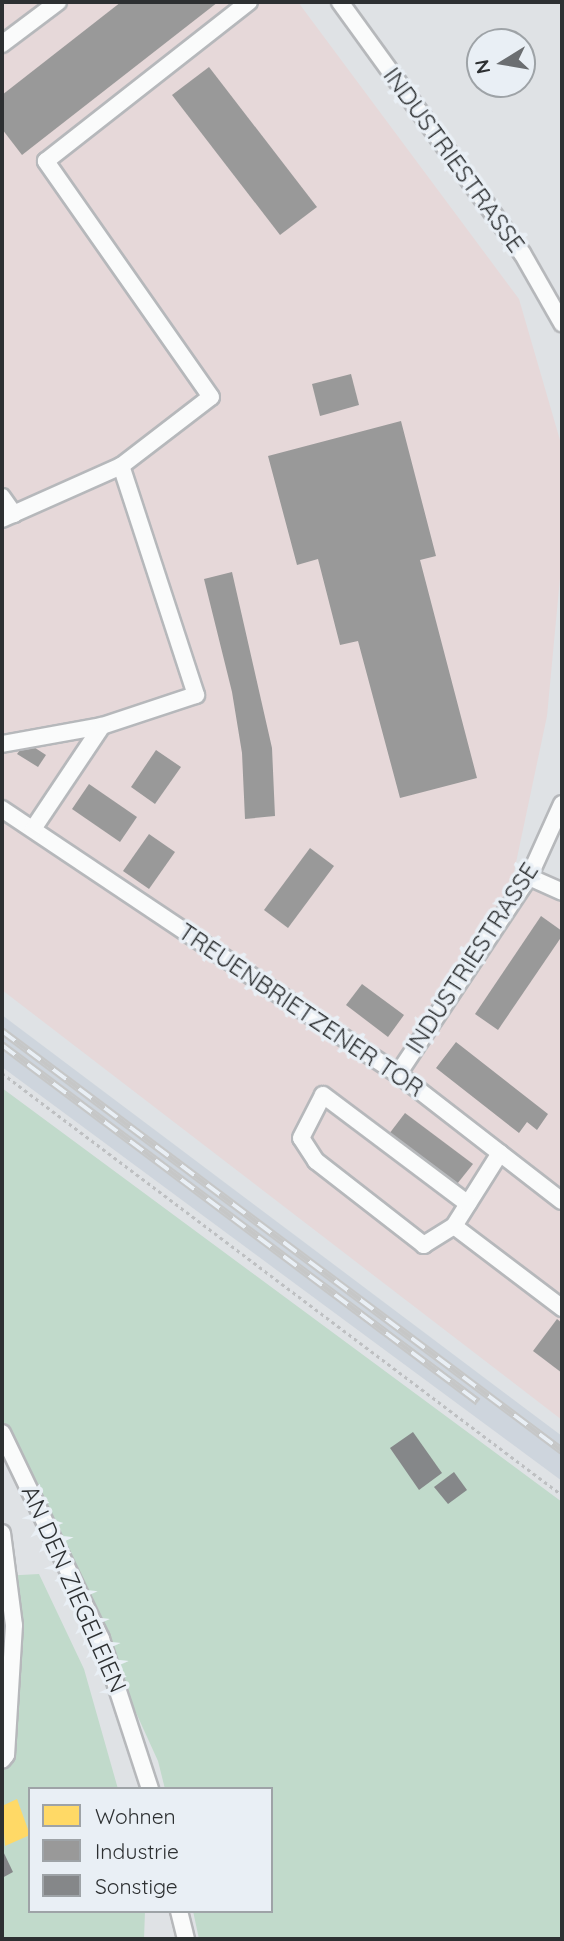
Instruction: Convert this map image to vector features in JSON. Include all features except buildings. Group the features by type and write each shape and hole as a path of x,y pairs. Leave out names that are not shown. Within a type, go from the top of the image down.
{"street":[{"path":"2,44 58,2"},
{"path":"2,497 8,517 121,466 211,397 46,161 249,2"},
{"name":"INDUSTRIESTRASSE","path":"340,2 522,253 562,323"},
{"path":"2,744 102,726 196,695 121,466"},
{"path":"33,830 102,726"},
{"name":"INDUSTRIESTRASSE","path":"398,1074 529,877 562,804"},
{"name":"TREUENBRIETZENER TOR","path":"2,810 398,1074 562,1201"},
{"path":"529,877 562,892"},
{"path":"468,1204 323,1095 301,1138 316,1161 424,1245 454,1226 468,1204 500,1153"},
{"path":"454,1226 562,1308"},
{"name":"AN DEN ZIEGELEIEN","path":"2,1433 101,1639 149,1787"},
{"name":"AN DEN ZIEGELEIEN","path":"2,1532 14,1625 5,1724 6,1755 2,1760"},
{"path":"180,1913 186,1939"}],"path":[{"path":"2,1073 562,1495"}],"shaded area":[{"path":"2,2 298,2 519,299 562,447 562,557 547,716 514,872 562,899 562,1420 2,990"},
{"path":"2,1015 562,1436 562,1481 2,1067"}],"green space":[{"path":"2,1088 562,1502 562,1939 199,1939 193,1913 273,1913 273,1787 164,1787 158,1761 2,1418"},
{"path":"39,1574 84,1669 117,1787 28,1787 28,1913 145,1913 144,1939 2,1939 2,1576"}],"railway":[{"path":"2,1031 562,1451"},
{"path":"2,1045 478,1402"}]}
